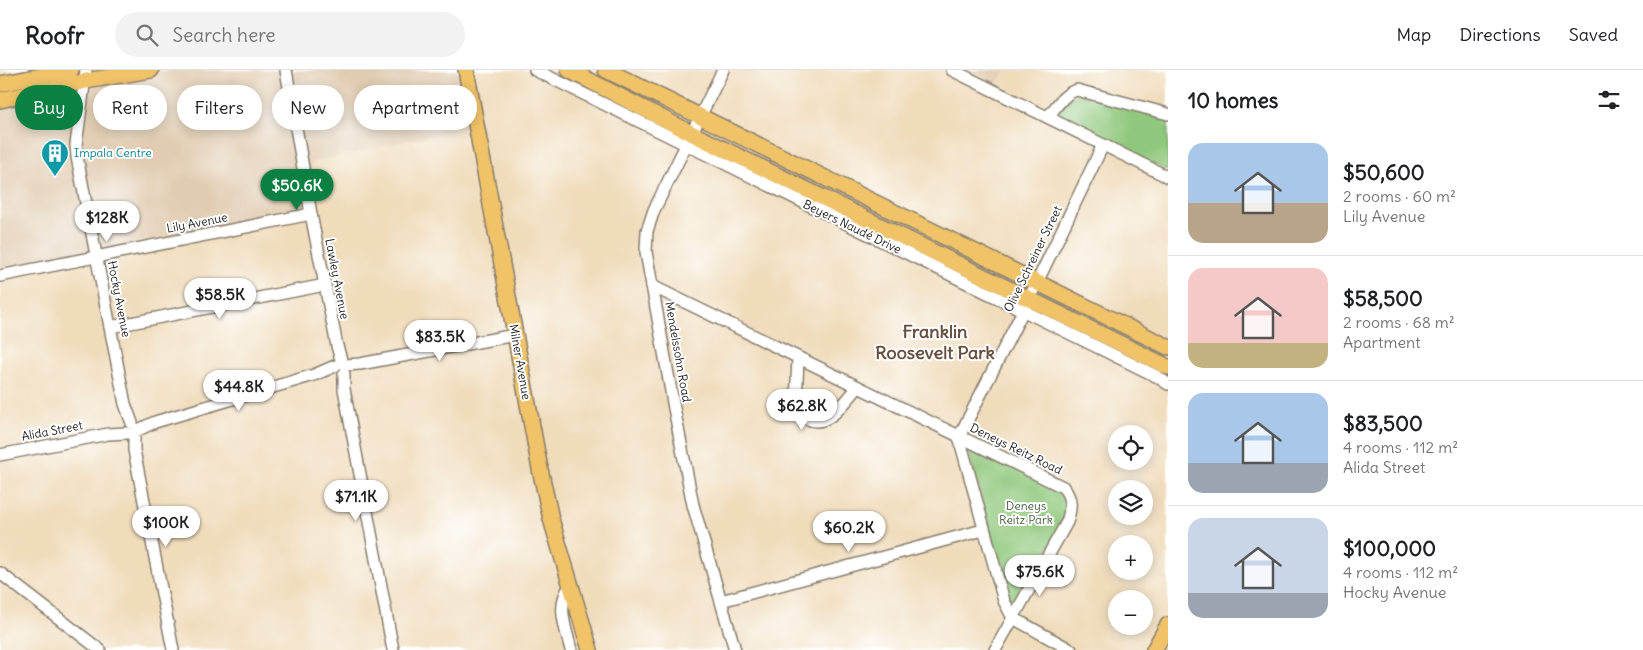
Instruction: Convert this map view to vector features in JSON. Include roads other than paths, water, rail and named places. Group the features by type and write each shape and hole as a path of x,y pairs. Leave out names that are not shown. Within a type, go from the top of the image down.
{"main road":[{"path":"0,84 71,70"},
{"path":"0,100 86,76 151,70"},
{"name":"Milner Avenue","path":"466,70 540,469 551,519 590,650"},
{"name":"Beyers Naudé Drive","path":"569,70 689,139 1026,305 1168,367"},
{"path":"606,70 1168,347"},
{"path":"1154,650 1168,625"}],"street":[{"name":"Lawley Avenue","path":"286,70 311,214 393,650"},
{"name":"Beyers Naudé Drive","path":"535,70 689,139"},
{"name":"Mendelssohn Road","path":"723,70 649,222 646,243 652,286 690,490 735,650"},
{"path":"952,70 1168,177"},
{"name":"Hocky Avenue","path":"86,76 76,151 173,650"},
{"path":"1048,117 1063,98 1072,91 1077,90 1168,114"},
{"name":"Olive Schreiner Street","path":"959,437 1026,305 1103,145"},
{"name":"Lily Avenue","path":"0,276 311,214"},
{"path":"110,326 325,285"},
{"name":"Deneys Reitz Road","path":"652,286 1063,487 1070,499 1070,513 1067,522 995,650"},
{"name":"Beyers Naudé Drive","path":"1026,305 1168,384"},
{"name":"Alida Street","path":"0,456 130,429 314,375 360,364 515,335"},
{"path":"798,358 796,404 798,410 806,418 817,421 828,417 858,387"},
{"name":"Deneys Reitz Road","path":"959,437 1004,602 1013,618"},
{"path":"721,601 983,530"},
{"path":"0,573 100,650"},
{"path":"570,586 564,596 562,609 571,650"},
{"path":"1013,618 1071,650"}],"place":[{"name":"Impala Centre","path":"55,177"}],"district":[{"name":"Franklin Roosevelt Park","path":"935,342"}],"park label":[{"name":"Deneys Reitz Park","path":"1026,513"}]}
